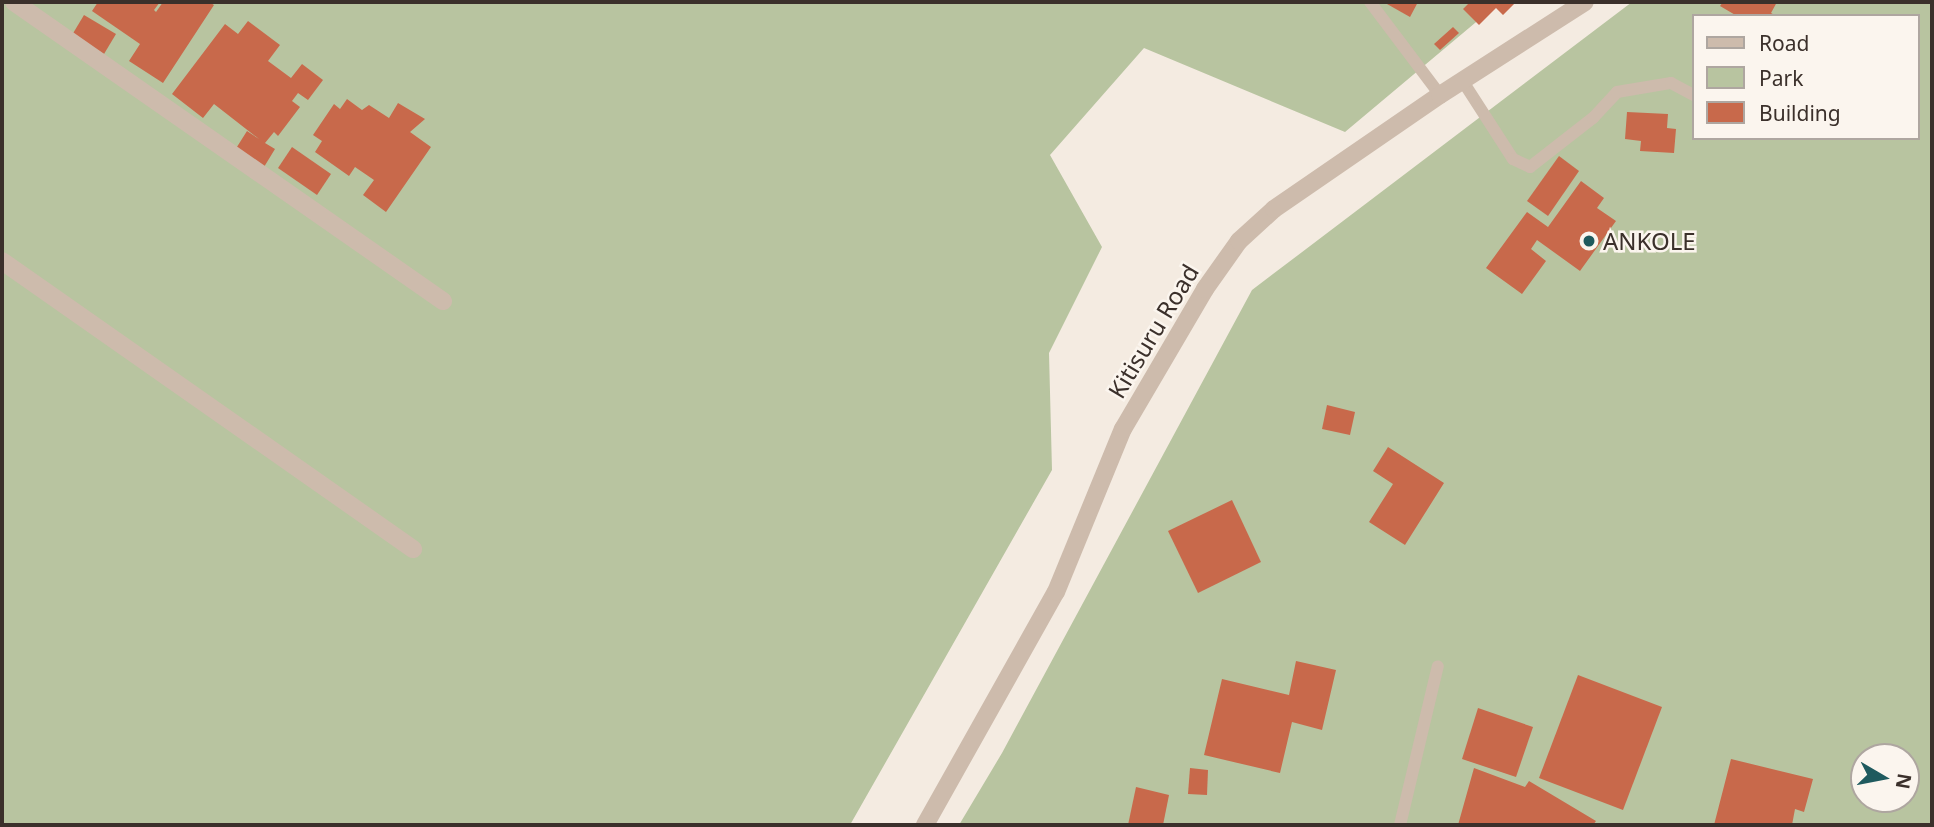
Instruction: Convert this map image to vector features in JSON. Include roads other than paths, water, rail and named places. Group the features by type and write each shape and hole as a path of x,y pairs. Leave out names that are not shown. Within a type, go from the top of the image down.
{"street":[{"path":"14,2 443,301"},
{"name":"Kitisuru Road","path":"925,825 1056,593 1123,429 1205,289 1238,241 1274,209 1462,80 1585,2"},
{"path":"2,261 413,549"}],"lane":[{"path":"1370,2 1440,95"},
{"path":"1462,80 1513,159 1530,167 1593,118 1617,92 1671,83 1692,94"},
{"path":"1400,825 1438,666"}],"place":[{"name":"ANKOLE","path":"1589,241"}]}
